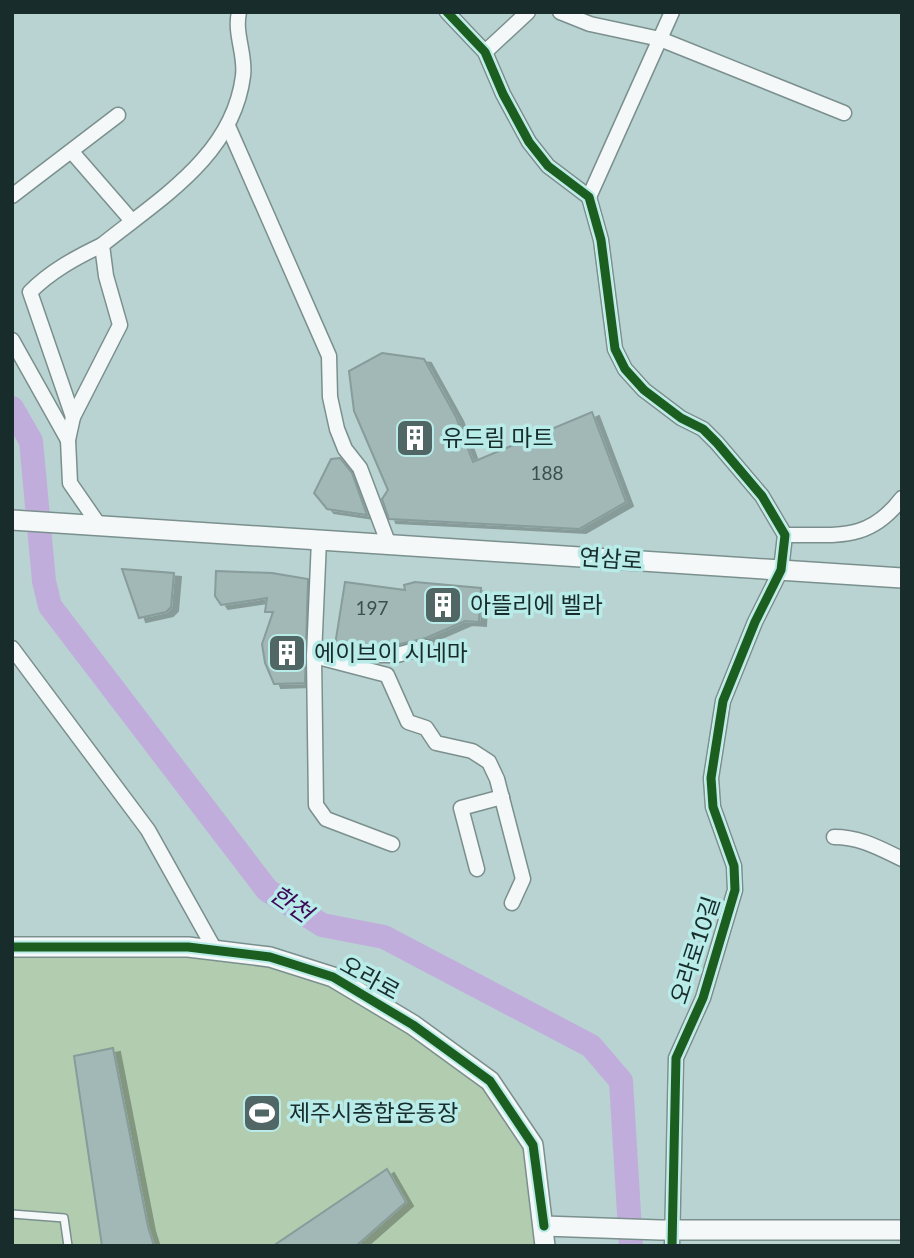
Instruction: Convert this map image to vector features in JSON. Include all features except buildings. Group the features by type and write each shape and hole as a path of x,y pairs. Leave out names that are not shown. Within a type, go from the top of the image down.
{"main road":[{"name":"연삼로","path":"12,520 902,578"},
{"name":"오라로","path":"12,946 188,947 270,957 333,977 413,1025 490,1080 533,1145 545,1246"},
{"path":"544,1226 668,1235 902,1230"}],"street":[{"path":"74,418 30,292 45,277 102,245 192,172 215,147 228,126 243,75 236,25 239,12"},
{"path":"447,12 485,52 498,85 529,142 548,166 589,197 601,240 615,349 625,369 644,390 681,418 703,429 762,496 785,535 781,570"},
{"path":"485,52 528,12"},
{"path":"559,12 590,23 660,39 844,113"},
{"path":"589,197 672,12"},
{"path":"12,196 118,115"},
{"path":"228,126 329,356 330,397 337,429 345,449 360,468 389,545"},
{"path":"72,152 132,221"},
{"path":"99,525 70,483 68,440 74,418 120,326 102,245"},
{"path":"12,340 68,440"},
{"path":"785,535 850,533 875,526 902,498"},
{"path":"319,540 314,656 316,805 326,819 392,844"},
{"name":"오라로10길","path":"668,1235 676,1058 703,998 735,890 734,866 713,807 711,778 723,701 755,622 781,570"},
{"path":"314,656 348,653 397,655 426,647"},
{"path":"12,648 148,830 215,950"},
{"path":"314,656 387,675 408,722 426,728 436,743 472,751 489,762 502,797 523,879 512,903"},
{"path":"477,869 461,808 502,797"},
{"path":"834,837 852,837 902,859"}],"lane":[{"path":"12,1214 64,1218 68,1246"}],"green space":[{"name":"제주시종합운동장","path":"199,948 333,977 490,1081 533,1145 543,1246 12,1246 12,949"}],"waterway":[{"name":"한천","path":"12,408 31,441 44,581 50,606 267,890 322,925 384,937 591,1046 621,1081 631,1246"}],"cycle path":[{"path":"447,12 485,52 503,94 529,142 548,166 589,197 601,240 615,349 625,369 644,390 681,418 703,429 717,443 762,496 785,535 781,570 755,622 723,701 711,778 713,807 734,866 735,890 703,998 676,1058 672,1246"},
{"path":"12,947 188,947 270,957 333,977 413,1025 490,1081 533,1145 544,1226"}],"place":[{"name":"유드림 마트","path":"415,438"},
{"name":"아뜰리에 벨라","path":"443,605"},
{"name":"에이브이 시네마","path":"287,653"},
{"name":"제주시종합운동장","path":"262,1113"}]}
